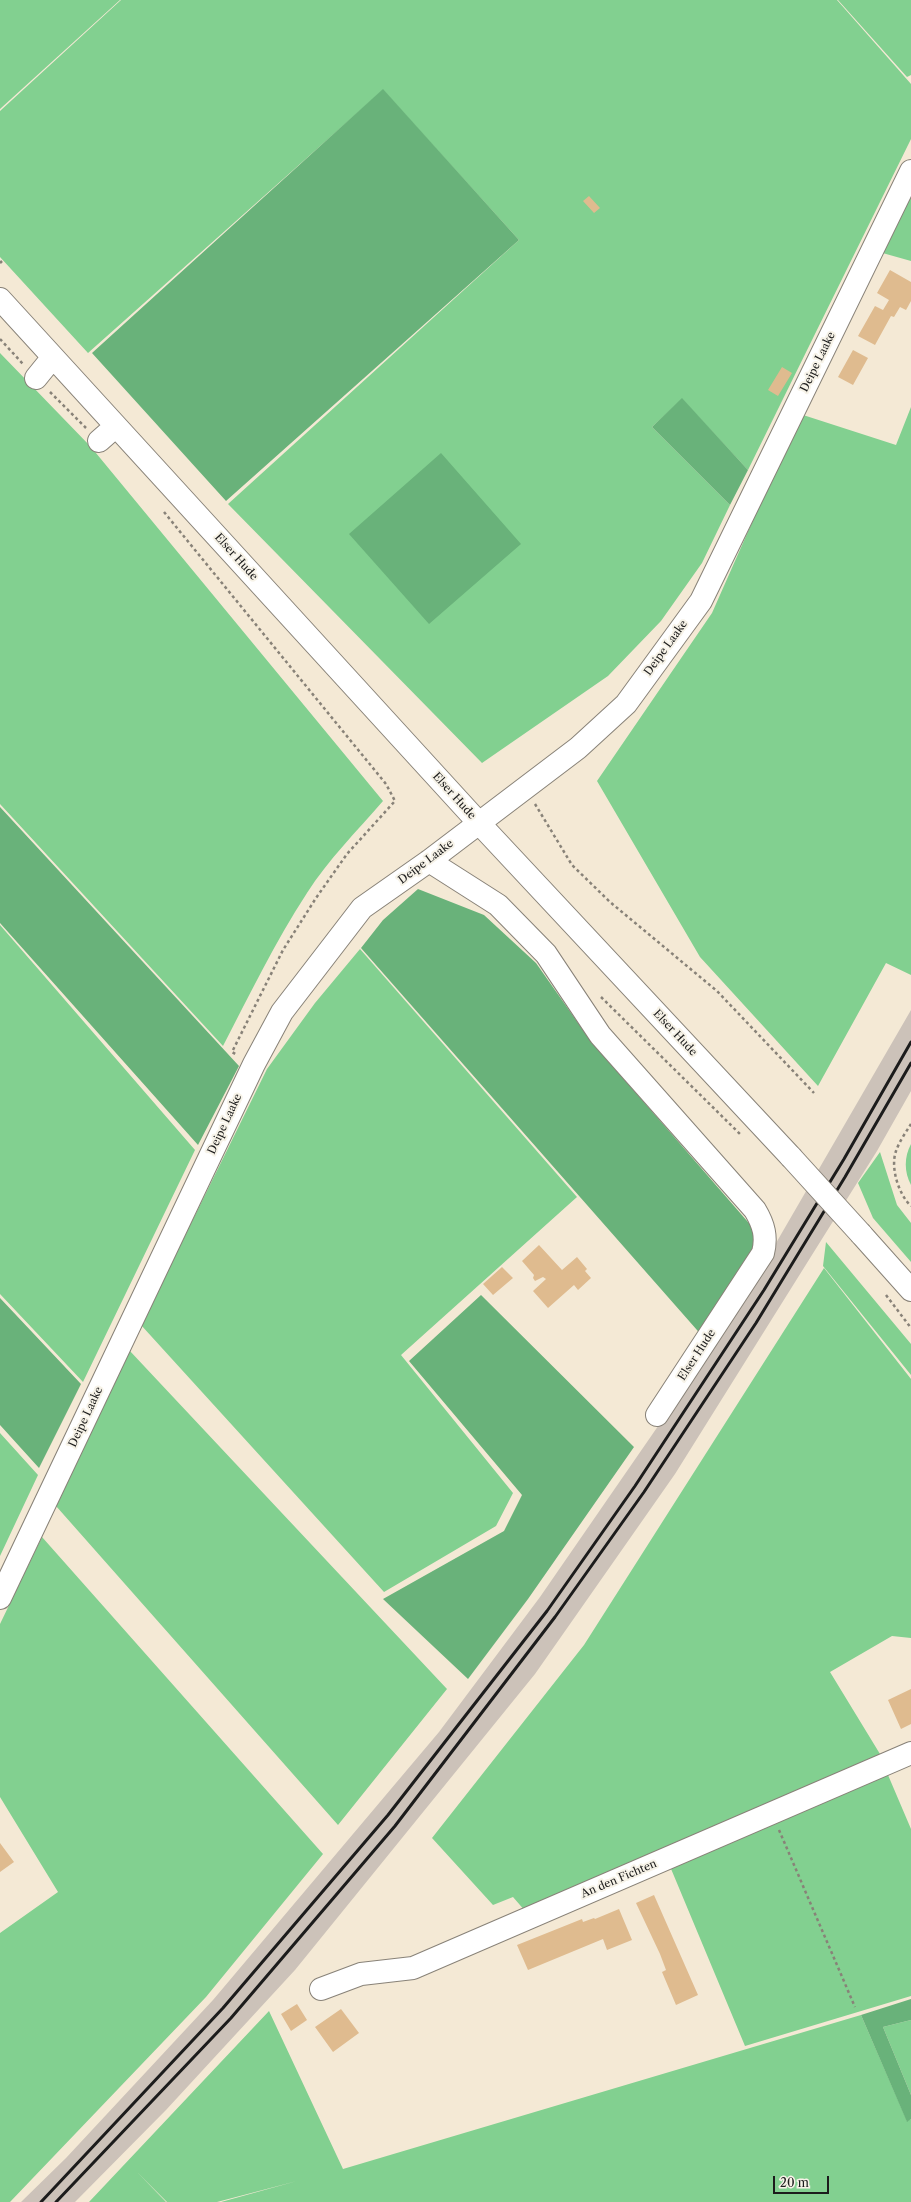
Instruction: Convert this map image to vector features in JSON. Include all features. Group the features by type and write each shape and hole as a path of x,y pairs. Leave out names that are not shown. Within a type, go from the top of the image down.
{"street":[{"name":"Deipe Laake","path":"0,1598 254,1064 282,1012 362,908 429,861 478,822 526,788 578,748 626,704 701,601 911,171"},
{"name":"Elser Hude","path":"0,299 478,822 791,1157 911,1290"},
{"path":"36,378 53,357"},
{"path":"99,441 116,426"},
{"name":"Elser Hude","path":"429,861 498,905 546,954 600,1035 755,1210 761,1220 766,1242 763,1254 657,1415"},
{"name":"An den Fichten","path":"321,1989 361,1974 413,1968 911,1753"}],"path":[{"path":"0,339 36,378 99,441"},
{"path":"162,509 386,784 395,801 347,854 283,950 232,1052 254,1064"},
{"path":"526,788 572,865 610,902 717,991 814,1093"},
{"path":"598,995 743,1137"},
{"path":"911,1124 895,1152 895,1176 903,1199 911,1206"},
{"path":"771,1814 855,2007"}],"shaded area":[{"path":"911,1010 911,1091 877,1151 675,1474 535,1674 295,1970 166,2110 75,2202 21,2202 66,2158 213,2000 439,1732 540,1597 732,1319"}],"green space":[{"path":"0,0 120,0 0,109"},
{"path":"121,0 837,0 911,84 911,139 748,470 682,399 652,427 730,505 702,563 661,621 608,676 482,763 228,504 519,240 383,90 88,353 0,257 0,111"},
{"path":"838,0 911,0 911,75 907,77"},
{"path":"383,89 519,240 226,501 92,353"},
{"path":"911,186 911,261 879,252"},
{"path":"0,353 91,447 383,801 333,857 307,893 273,949 223,1046 0,804"},
{"path":"682,398 748,470 730,505 652,427"},
{"path":"911,407 911,975 886,963 818,1086 700,957 597,781 712,613 800,414 896,445"},
{"path":"441,453 521,544 429,624 349,534"},
{"path":"0,807 239,1066 198,1145 0,923"},
{"path":"418,889 484,915 536,963 590,1040 754,1229 757,1258 704,1338 361,948 383,920"},
{"path":"0,925 195,1150 83,1382 0,1294"},
{"path":"360,949 577,1197 401,1355 513,1493 496,1526 384,1592 141,1325 267,1069 315,1003"},
{"path":"911,1144 911,1185 906,1170 906,1159"},
{"path":"880,1152 897,1205 911,1223 911,1262 873,1218 858,1183"},
{"path":"826,1242 911,1344 911,1375 823,1266"},
{"path":"824,1268 911,1379 911,1638 892,1636 830,1672 880,1754 526,1912 513,1897 493,1905 432,1838 584,1645"},
{"path":"481,1295 634,1447 528,1599 468,1679 383,1599 504,1531 522,1495 409,1361"},
{"path":"0,1298 81,1384 39,1468 0,1425"},
{"path":"129,1350 447,1689 338,1825 56,1506"},
{"path":"0,1433 38,1475 0,1556"},
{"path":"42,1537 323,1854 206,1997 10,2202 0,2202 0,1933 58,1892 0,1797 0,1624"},
{"path":"888,1775 911,1829 911,1996 745,2046 669,1864"},
{"path":"911,1999 911,2020 883,2027 911,2095 911,2119 907,2122 861,2015"},
{"path":"269,2011 343,2169 861,2015 907,2121 911,2119 911,2202 221,2202 297,2181 217,2202 167,2202 137,2172 166,2202 89,2202"},
{"path":"911,2020 911,2095 883,2027"}],"building":[{"path":"589,196 600,208 594,213 583,201"},
{"path":"890,270 911,282 911,301 906,310 900,307 894,317 891,316 875,345 858,336 875,306 883,310 889,300 877,293"},
{"path":"853,350 868,358 853,385 838,377"},
{"path":"782,367 792,373 778,396 768,390"},
{"path":"539,1245 562,1270 577,1257 587,1269 585,1271 591,1278 578,1290 574,1285 548,1308 533,1291 546,1279 543,1277 535,1281 533,1278 534,1275 522,1261"},
{"path":"502,1267 513,1278 493,1295 483,1284"},
{"path":"911,1689 911,1724 901,1729 888,1700"},
{"path":"0,1843 14,1862 0,1872"},
{"path":"654,1895 698,1995 676,2005 662,1972 666,1970 660,1954 636,1903"},
{"path":"619,1909 632,1940 607,1950 603,1939 528,1970 517,1945 582,1919 583,1922 594,1918 595,1919"},
{"path":"297,2004 307,2020 291,2031 281,2014"},
{"path":"341,2009 359,2033 333,2052 315,2027"}],"railway":[{"path":"41,2202 223,2008 388,1815 547,1611 635,1486 764,1290 844,1159 911,1042"},
{"path":"56,2202 231,2018 395,1826 555,1617 644,1492 756,1323 845,1177 911,1063"}]}
